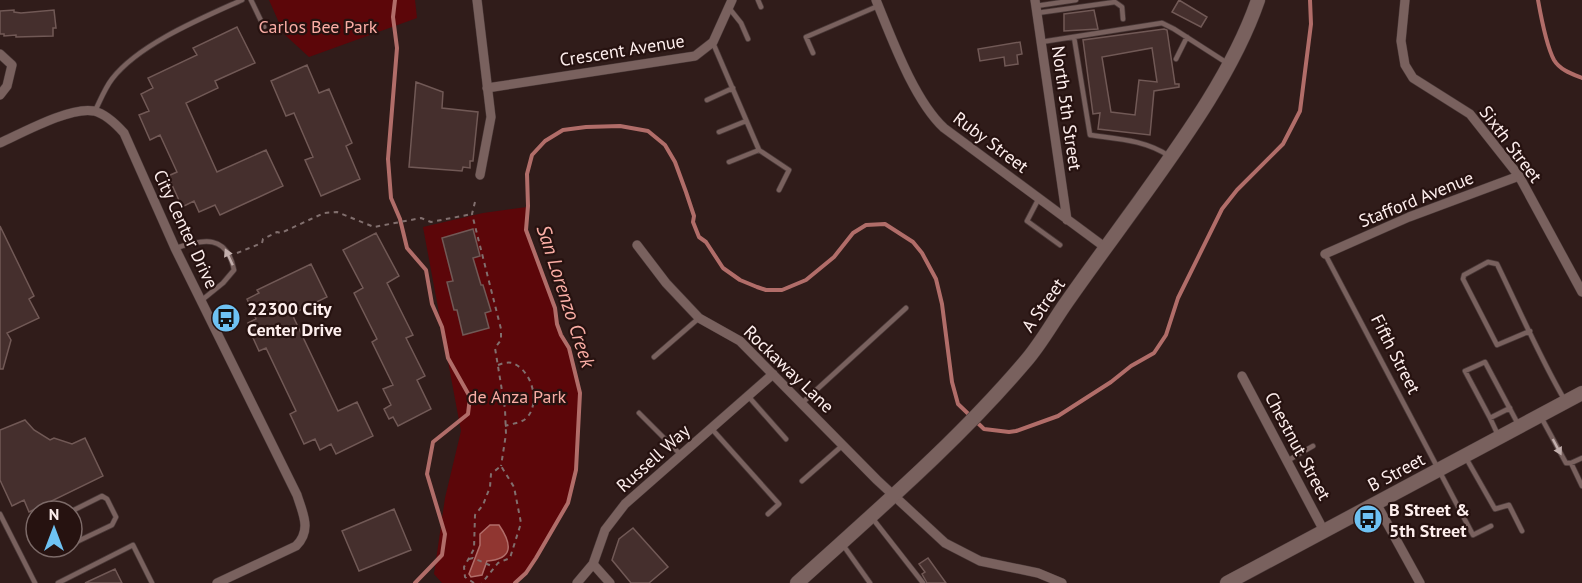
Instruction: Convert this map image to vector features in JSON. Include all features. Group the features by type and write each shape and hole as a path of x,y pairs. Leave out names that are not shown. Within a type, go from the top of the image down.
{"main road":[{"name":"A Street","path":"796,583 949,444 1027,360 1171,157 1205,105 1246,30 1254,1"},
{"name":"B Street","path":"1227,583 1582,393"}],"street":[{"path":"477,0 491,117 480,175"},
{"name":"Sixth Street","path":"1406,0 1401,41 1405,64 1413,78 1470,114 1519,176 1582,292"},
{"name":"Ruby Street","path":"877,3 919,97 932,118 1106,248"},
{"path":"713,42 731,4"},
{"name":"North 5th Street","path":"1036,6 1067,220"},
{"name":"Crescent Avenue","path":"486,88 695,57 713,42"},
{"path":"0,54 12,65 7,86 0,95"},
{"path":"0,143 67,114 81,110 95,111"},
{"name":"City Center Drive","path":"95,111 110,119 124,133 175,248 297,495 303,514 304,538 296,546 217,583"},
{"name":"Stafford Avenue","path":"1325,254 1409,217 1519,176"},
{"name":"Rockaway Lane","path":"637,245 666,283 699,318 740,341 934,534 953,548 981,561 1038,573 1061,583"},
{"name":"Russell Way","path":"577,583 593,564 605,530 625,504 773,374"},
{"name":"Chestnut Street","path":"1242,376 1324,531"},
{"path":"1376,503 1419,583"},
{"path":"593,564 610,583"}],"lane":[{"path":"95,111 112,79 138,54 192,23 242,0"},
{"path":"251,0 264,27"},
{"path":"758,0 761,7"},
{"path":"1036,6 1076,0"},
{"path":"1036,6 1115,2 1122,7 1124,19"},
{"path":"813,53 806,37 877,3"},
{"path":"731,4 748,39"},
{"path":"1041,42 1162,23 1228,64"},
{"path":"1074,37 1090,135 1134,141 1155,147 1171,157"},
{"path":"1176,59 1187,37"},
{"path":"713,42 759,150 789,170 779,190"},
{"path":"708,100 733,88"},
{"path":"718,132 747,121"},
{"path":"729,162 759,150"},
{"path":"1039,198 1027,221 1060,245"},
{"path":"175,248 193,242 213,241 223,246 231,256 234,270 223,283 202,300"},
{"name":"Fifth Street","path":"1325,254 1473,535 1491,526"},
{"path":"1530,331 1497,345 1463,279 1464,274 1488,262 1497,264 1565,402"},
{"path":"802,403 906,308"},
{"path":"654,357 699,318"},
{"path":"1499,437 1465,371 1485,362 1519,426"},
{"path":"748,396 786,439"},
{"path":"1490,418 1510,408"},
{"path":"639,413 681,455"},
{"path":"1540,415 1566,463 1582,458"},
{"path":"711,428 779,504 768,514"},
{"path":"802,481 843,445"},
{"path":"1287,461 1313,446"},
{"path":"1465,455 1495,509 1509,505 1522,531"},
{"path":"1571,463 1582,486"},
{"path":"84,505 102,496 107,499 116,517 112,525 84,538"},
{"path":"0,514 35,583"},
{"path":"871,517 922,583"},
{"path":"841,543 870,583"},
{"path":"58,583 133,545 152,583"}],"path":[{"path":"475,202 472,214 501,329 501,340 495,348 506,426 501,466 514,486 521,523 510,558 494,567 482,583"},
{"path":"231,256 262,243 263,239 277,232 281,233 324,213 337,212 374,227 421,218 431,222 472,214"},
{"path":"498,365 509,362 518,366 528,378 533,392 534,404 530,413 522,421 506,426"},
{"path":"474,583 465,577 464,567 471,559 474,549 475,515 483,505 490,487 491,474 501,466"},
{"path":"471,559 494,567"}],"green space":[{"name":"Carlos Bee Park","path":"269,0 415,0 417,18 309,57 284,34"},
{"name":"de Anza Park","path":"527,207 527,236 555,308 555,317 561,334 569,348 580,393 577,462 568,503 537,559 515,583 442,583 434,574 445,498 461,431 423,227 483,213"}],"shaded area":[{"path":"490,525 499,525 506,538 508,549 502,557 487,561 482,575 471,577 469,574 480,545 480,534"}],"building":[{"path":"1179,0 1207,17 1201,27 1172,12"},
{"path":"14,10 14,12 21,13 54,10 56,28 53,28 53,36 16,37 16,35 0,34 0,11"},
{"path":"1094,10 1098,29 1064,31 1064,14"},
{"path":"237,27 255,63 215,81 218,88 186,103 217,172 266,150 283,186 220,215 215,205 199,212 194,201 182,207 168,176 177,172 160,135 150,140 139,115 149,111 141,94 153,88 148,78 197,55 193,48"},
{"path":"1167,30 1175,84 1179,84 1179,87 1154,91 1150,135 1098,129 1100,113 1093,114 1083,40","holes":["1152,48 1157,82 1139,80 1135,115 1111,112 1102,57"]},
{"path":"1020,42 1022,54 1017,55 1018,64 1005,66 1004,57 980,61 978,49"},
{"path":"307,65 319,93 329,89 352,143 346,146 360,179 321,196 305,160 313,157 294,113 286,116 271,81"},
{"path":"416,82 443,92 442,108 478,112 473,161 470,161 470,168 463,167 462,171 409,167"},
{"path":"0,226 34,296 29,299 39,318 7,333 11,340 3,369 0,369"},
{"path":"473,229 480,256 473,258 491,311 485,313 489,328 463,335 447,282 453,281 442,238"},
{"path":"376,233 399,276 387,283 413,335 406,338 425,376 417,380 431,409 398,426 393,417 389,419 384,409 391,405 383,389 393,385 372,342 377,339 354,293 363,288 343,250"},
{"path":"311,264 327,297 292,314 338,411 357,402 373,436 336,454 331,444 320,450 315,439 304,444 290,414 296,411 266,348 259,351 248,323 256,319 247,299 259,293 257,290"},
{"path":"25,420 34,430 50,440 54,438 72,444 85,438 103,476 56,499 24,499 12,506 0,480 0,430"},
{"path":"394,509 411,550 359,571 342,531"},
{"path":"633,528 668,567 649,583 631,583 612,560 619,539"},
{"path":"928,558 946,583 927,583 922,574 925,572 919,564"},
{"path":"115,569 122,583 85,583"}],"waterway":[{"path":"395,0 393,17 397,48 388,159 391,198 400,219 407,248 426,270 432,304 442,327 448,358 470,397 468,414 433,442 427,474 445,534 442,555 415,583"},
{"name":"San Lorenzo Creek","path":"515,583 526,573 536,558 568,503 576,470 580,393 569,348 561,335 555,308 526,230 527,174 532,155 545,141 563,130 586,127 620,126 648,131 665,145 675,162 699,237 706,242 723,268 740,280 766,290 782,290 806,280 834,257 853,233 866,225 885,224 913,242 922,253 936,279 942,304 952,382 958,404 984,429 1016,431 1058,416 1154,353 1166,335 1178,298 1222,209 1237,190 1283,144 1300,111 1311,24 1310,0"},
{"name":"San Lorenzo Creek","path":"1538,0 1546,39 1554,60 1563,69 1582,78"}],"place":[{"name":"22300 City Center Drive","path":"226,318"},
{"name":"B Street & 5th Street","path":"1368,519"}]}
